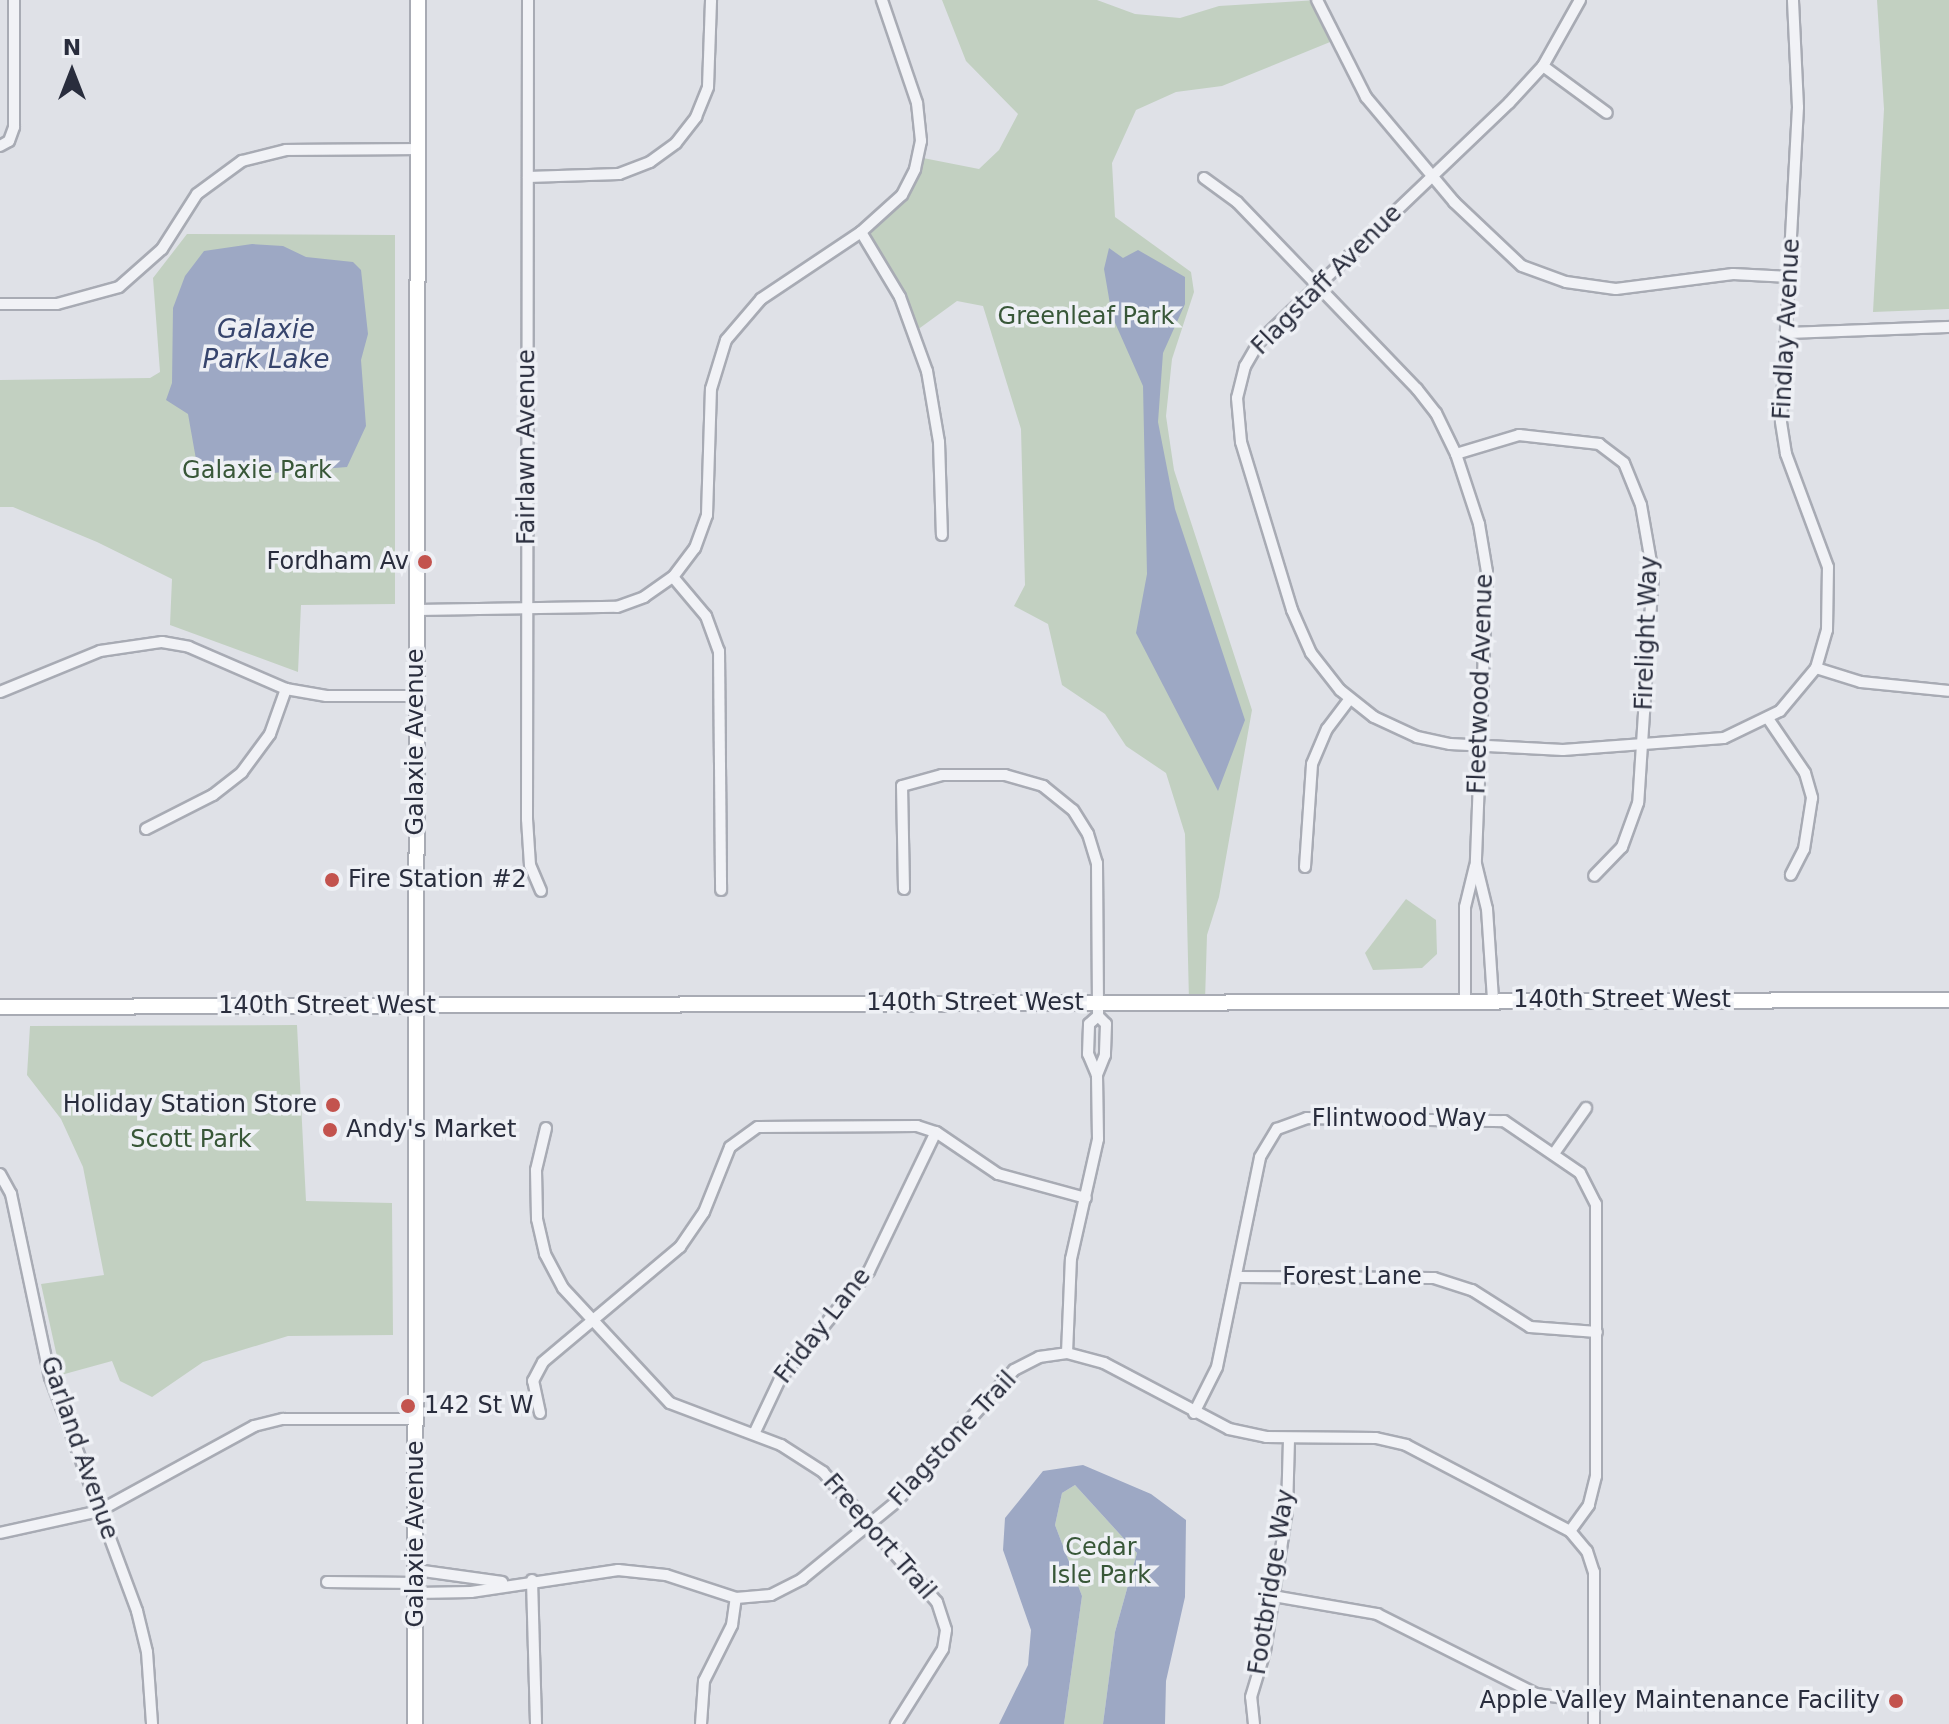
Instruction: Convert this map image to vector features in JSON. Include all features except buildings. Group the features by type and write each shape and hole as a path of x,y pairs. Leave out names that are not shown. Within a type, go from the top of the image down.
{"street":[{"path":"0,146 9,141 14,127 14,0"},
{"name":"Galaxie Avenue","path":"415,1724 418,0"},
{"name":"Fairlawn Avenue","path":"528,0 527,819 530,865 541,891"},
{"path":"528,177 619,174 650,162 676,143 696,117 708,87 711,0"},
{"path":"417,610 617,607 644,597 673,577 695,548 707,515 711,389 726,340 761,299 861,232 902,195 921,141 917,103 882,0"},
{"path":"1317,0 1366,97 1490,241 1522,266 1566,282 1638,289 1733,274 1790,277"},
{"name":"Flagstaff Avenue","path":"1478,746 1404,732 1350,699 1325,673 1300,632 1241,442 1236,411 1251,354 1543,66 1580,0"},
{"name":"Findlay Avenue","path":"1478,746 1563,750 1724,738 1769,720 1802,689 1816,668 1827,630 1830,584 1822,541 1784,443 1786,333 1798,107 1793,0"},
{"path":"1543,66 1607,113"},
{"path":"0,304 57,304 119,287 162,249 197,194 242,161 286,150 418,149"},
{"name":"Fleetwood Avenue","path":"1204,178 1237,202 1428,401 1456,454 1479,524 1487,572 1478,746 1476,864 1465,907 1465,1000"},
{"path":"861,232 900,297 927,371 939,442 942,535"},
{"path":"1786,333 1949,327"},
{"name":"Firelight Way","path":"1456,454 1527,435 1599,444 1624,463 1645,516 1653,562 1642,746 1633,826 1622,847 1594,876"},
{"path":"673,577 706,616 719,651 721,890"},
{"path":"0,692 100,651 136,642 189,647 286,689 326,696 416,696"},
{"path":"1816,668 1861,682 1949,691"},
{"path":"146,829 213,795 242,772 270,734 286,689"},
{"path":"1305,867 1312,764 1327,729 1350,699"},
{"path":"1769,720 1805,773 1812,798 1804,849 1791,875"},
{"path":"904,889 902,786 942,775 1005,775 1043,786 1073,810 1097,863 1097,1009 1089,1024 1088,1054 1097,1075"},
{"name":"Fleetwood Avenue","path":"1476,864 1487,909 1493,1000"},
{"name":"140th Street West","path":"0,1007 416,1005 1097,1009 1465,1000 1949,1000"},
{"path":"1067,1353 1071,1259 1098,1139 1097,1075 1106,1024 1097,1009"},
{"path":"1555,1152 1586,1108"},
{"name":"Flintwood Way","path":"1194,1413 1217,1367 1262,1150 1277,1129 1291,1122 1492,1118 1514,1125 1555,1152 1580,1173 1596,1204 1595,1486 1570,1531"},
{"path":"540,1413 533,1381 538,1371 591,1319 680,1247 704,1212 726,1154 751,1130 775,1124 897,1123 936,1132 998,1174 1086,1198"},
{"name":"Freeport Trail","path":"546,1128 536,1170 541,1242 556,1277 670,1403 754,1434 823,1472 872,1523 937,1602 946,1630 940,1658 896,1724"},
{"name":"Friday Lane","path":"754,1434 780,1379 869,1271 936,1132"},
{"name":"Garland Avenue","path":"0,1174 11,1194 50,1377 137,1611 147,1652 152,1724"},
{"name":"Forest Lane","path":"1237,1277 1434,1278 1472,1290 1530,1327 1597,1332"},
{"name":"Flagstone Trail","path":"508,1583 634,1571 682,1579 736,1598 787,1589 872,1523 1007,1376 1030,1360 1067,1353 1104,1363 1194,1413 1253,1436 1376,1438 1406,1445 1570,1531 1587,1551 1594,1572 1594,1724"},
{"path":"0,1533 42,1528 99,1511 254,1426 308,1418 416,1419"},
{"name":"Footbridge Way","path":"1254,1724 1251,1697 1273,1596 1289,1493 1289,1438"},
{"path":"532,1580 536,1724"},
{"path":"327,1582 508,1583"},
{"path":"416,1582 471,1592 508,1583"},
{"path":"1273,1596 1377,1614 1536,1694 1594,1702"},
{"path":"701,1724 704,1681 732,1625 736,1598"}],"green space":[{"name":"Greenleaf Park","path":"942,0 1097,0 1135,14 1180,18 1219,6 1317,0 1335,40 1222,86 1176,92 1136,110 1112,163 1115,217 1191,272 1194,292 1172,359 1166,416 1174,470 1252,710 1219,897 1207,935 1205,1001 1189,1001 1185,834 1166,773 1126,746 1105,714 1062,685 1048,624 1014,606 1025,585 1021,429 983,306 957,301 913,333 861,232 902,195 918,157 979,169 999,150 1018,114 966,61"},
{"path":"1877,0 1949,0 1949,309 1873,312 1884,109"},
{"name":"Galaxie Park","path":"187,234 395,235 395,604 301,605 298,672 170,625 172,579 97,542 13,507 0,507 0,380 150,378 160,372 153,278"},
{"path":"1406,899 1436,920 1437,954 1422,968 1373,970 1365,953"},
{"name":"Scott Park","path":"297,1025 306,1201 392,1203 393,1335 288,1336 203,1362 152,1397 120,1381 112,1361 61,1375 41,1284 104,1275 83,1167 61,1119 27,1075 30,1026"},
{"name":"Cedar Isle Park","path":"1075,1485 1137,1553 1115,1632 1103,1724 1064,1724 1082,1596 1055,1525 1062,1493"}],"water":[{"name":"Galaxie Park Lake","path":"252,244 283,246 306,257 353,262 361,270 368,334 361,360 366,426 347,467 248,475 203,470 197,465 188,414 166,400 172,383 173,308 185,276 204,251"},
{"path":"1109,248 1123,258 1138,250 1185,277 1185,304 1163,353 1158,422 1175,509 1245,720 1218,791 1136,633 1147,574 1143,386 1112,316 1104,269"},
{"path":"1083,1465 1151,1494 1186,1520 1185,1597 1166,1681 1165,1724 1103,1724 1115,1632 1137,1553 1075,1485 1062,1493 1055,1525 1082,1596 1064,1724 999,1724 1028,1665 1031,1630 1003,1550 1005,1518 1043,1471"}],"place":[{"name":"Fordham Av","path":"425,562"},
{"name":"Fire Station #2","path":"332,880"},
{"name":"Holiday Station Store","path":"333,1105"},
{"name":"Andy's Market","path":"330,1130"},
{"name":"142 St W","path":"408,1406"},
{"name":"Apple Valley Maintenance Facility","path":"1896,1701"}]}
